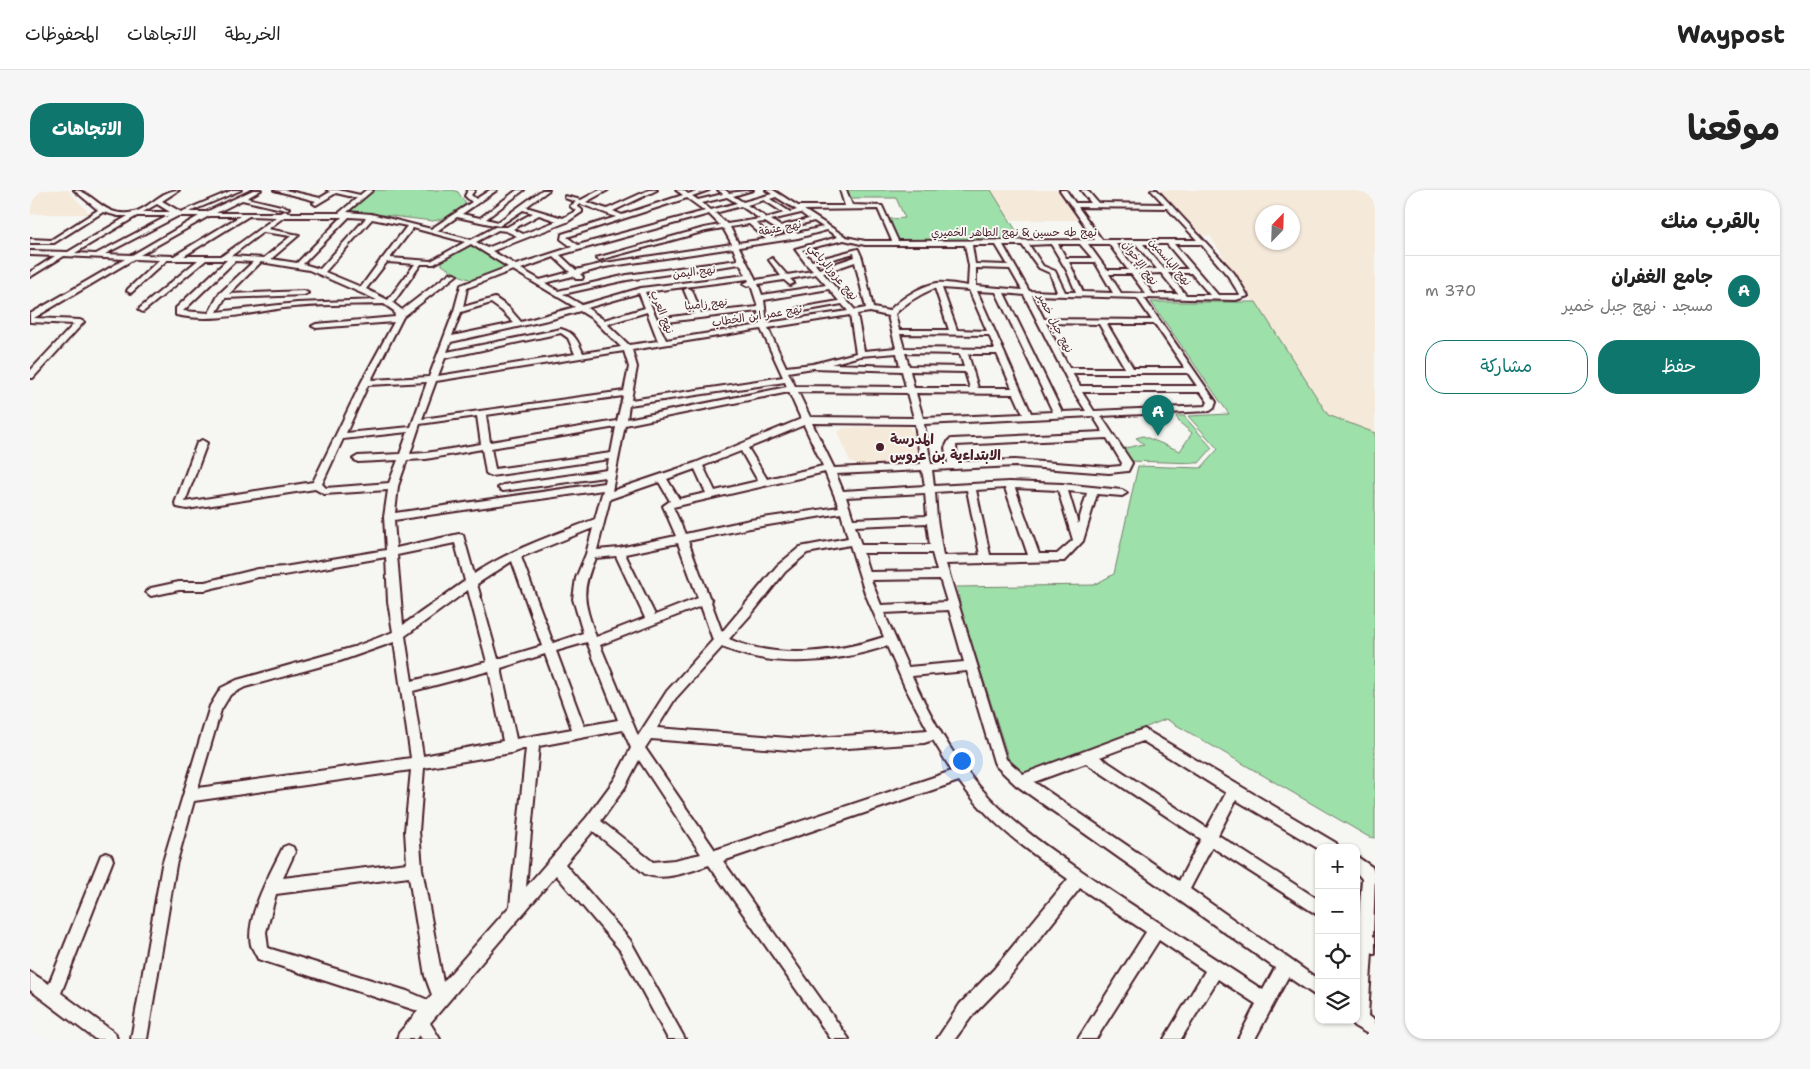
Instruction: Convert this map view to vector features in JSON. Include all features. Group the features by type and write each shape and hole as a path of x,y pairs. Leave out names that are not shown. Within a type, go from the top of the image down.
{"street":[{"path":"77,190 102,210 134,215 298,212 371,216 472,242 583,307 603,323 627,348 633,367 616,455 578,599 626,724 638,748 712,857 841,1039"},
{"path":"30,275 176,190"},
{"path":"217,190 227,194"},
{"path":"98,255 177,214 238,190"},
{"path":"30,319 166,236 258,190"},
{"path":"277,190 321,200"},
{"path":"298,265 360,197 370,190"},
{"path":"472,190 468,192 468,196 476,202"},
{"path":"432,231 494,190"},
{"path":"481,220 520,190"},
{"path":"502,227 546,190"},
{"path":"591,190 603,191"},
{"path":"609,211 654,190"},
{"path":"605,265 599,258 563,237 567,233 683,193 706,190"},
{"path":"721,190 765,220 778,228 790,231 812,246"},
{"path":"697,202 750,190"},
{"name":"نهج طه حسين & نهج الطاهر الخميري","path":"769,190 857,246 896,243 1203,242"},
{"path":"843,190 849,207"},
{"path":"1063,190 1100,242"},
{"path":"1084,190 1096,205"},
{"path":"1154,190 1203,242 1231,275 1244,295 1240,298 1140,297 1027,293 938,285 924,290 898,306 890,314 909,390 919,420 930,489 937,554 1001,762 1021,781 1181,891 1315,987"},
{"path":"240,198 298,212 321,200 333,191 360,197"},
{"path":"486,251 564,220 579,212 572,208 603,191"},
{"path":"683,193 714,211 725,215"},
{"path":"436,1003 415,869 412,832 418,763 394,602 389,516 393,486 458,311 464,287 554,254 777,195"},
{"path":"567,196 620,216"},
{"path":"765,198 789,214"},
{"path":"157,201 177,214"},
{"path":"1074,205 1169,206"},
{"path":"523,208 564,220 583,228"},
{"path":"599,258 699,230 765,220 800,209 881,208 896,243"},
{"path":"30,241 52,242 102,210"},
{"path":"714,211 732,236 734,246 760,298 760,309 764,327 830,469 846,509 864,576 890,640 936,734 960,774 984,802 1036,848 1265,1001"},
{"path":"432,263 487,233 539,212"},
{"path":"175,258 251,213"},
{"path":"223,259 285,213"},
{"path":"457,214 502,227 521,236"},
{"path":"322,272 371,216"},
{"path":"778,228 815,219"},
{"path":"732,220 738,225"},
{"path":"750,222 772,240"},
{"path":"362,290 410,226"},
{"path":"114,227 124,228"},
{"name":"نهج عتيقة","path":"541,282 605,265 798,236 828,228"},
{"path":"133,230 166,236"},
{"path":"212,314 222,296 261,261 296,236 262,230"},
{"name":"نهج عزوزالرباعي","path":"844,238 798,249 809,264 853,312 860,354"},
{"name":"نهج جبل خمير","path":"953,466 1034,463 1110,470 1125,469 1127,463 1076,389 1042,321 998,242"},
{"path":"1024,242 1040,266 1053,272 1062,294"},
{"path":"1053,242 1066,263 1081,295"},
{"path":"1082,242 1097,260 1118,295"},
{"name":"نهج الإخوان","path":"1111,242 1152,297"},
{"name":"نهج الياسمين","path":"1138,242 1184,297"},
{"path":"1169,242 1216,298"},
{"path":"968,243 972,266 972,288 1028,416"},
{"path":"809,264 857,246 870,310"},
{"path":"32,254 68,253 133,257 233,259 298,265 322,272 388,302 398,310 400,317"},
{"path":"554,254 586,285"},
{"path":"131,291 165,258"},
{"path":"143,310 203,258"},
{"path":"447,340 643,293 688,290 752,279 786,278 818,272 860,258"},
{"path":"233,259 179,312 184,314 212,314 287,306 388,302"},
{"path":"383,260 432,263 471,284"},
{"path":"772,260 786,278 798,310 806,320"},
{"path":"1040,266 1097,260"},
{"path":"558,293 586,285 653,272 742,262"},
{"path":"388,302 418,263"},
{"path":"972,266 1013,267"},
{"path":"1104,272 1193,271"},
{"path":"318,485 365,383 400,317 448,272"},
{"name":"نهج اليمن","path":"643,293 752,279"},
{"path":"938,285 954,333"},
{"path":"760,298 830,287"},
{"path":"688,290 698,316"},
{"path":"999,291 1059,415"},
{"path":"222,296 304,293"},
{"name":"نهج العرب","path":"643,293 663,342"},
{"path":"287,306 294,294"},
{"path":"606,497 698,465 807,420 919,420 1208,409 1211,407 1212,402 1140,297"},
{"path":"458,311 492,300 505,309 518,324"},
{"path":"798,310 844,302"},
{"path":"603,323 650,309"},
{"name":"نهج زامبيا","path":"655,321 760,309"},
{"name":"نهج عمر ابن الخطاب","path":"365,383 433,379 853,312 870,310 890,314"},
{"path":"316,326 400,317"},
{"path":"30,319 80,322 30,376"},
{"path":"1042,321 1156,322"},
{"path":"1102,322 1130,370"},
{"path":"441,356 562,331 570,335 580,355"},
{"path":"894,332 992,333"},
{"path":"783,370 813,366 860,354 900,350 1001,352"},
{"path":"962,350 975,391"},
{"path":"813,366 967,370"},
{"path":"1066,370 1189,371"},
{"path":"626,403 788,378"},
{"path":"358,459 426,456 621,423 705,404 793,389 1016,391"},
{"path":"1076,389 1202,389"},
{"path":"340,436 628,393"},
{"path":"481,414 491,473 616,455"},
{"path":"890,640 862,648 793,656 758,654 720,640 668,506 676,502 711,494 830,469 953,466 950,448 952,442 1109,435"},
{"path":"202,443 180,503 181,505 187,506 318,485 324,490 393,486"},
{"path":"742,447 764,482"},
{"path":"698,465 711,494"},
{"path":"503,488 610,473"},
{"path":"660,478 676,502"},
{"path":"840,494 1009,485 1062,487 1122,493"},
{"path":"1009,485 1035,559"},
{"path":"389,516 608,486"},
{"path":"971,487 986,559"},
{"path":"1062,487 1078,541"},
{"path":"405,1039 592,822 620,783 638,748 671,695 750,608 781,569 799,553 812,547 856,544 986,559 1060,558 1078,541 1093,490"},
{"path":"591,554 619,552 750,524 846,509"},
{"path":"850,523 932,519"},
{"path":"139,1039 169,865 218,701 228,690 248,681 359,651 398,635 494,566 515,555 600,521"},
{"path":"151,592 179,586 205,586 258,573 345,562 459,538 494,665 512,747"},
{"path":"619,552 652,621"},
{"path":"515,555 580,734"},
{"path":"864,576 943,575"},
{"path":"406,688 494,665 549,647 592,639 652,621 706,600"},
{"path":"877,609 953,606"},
{"path":"904,672 971,666"},
{"path":"189,796 418,763 512,747 626,724"},
{"path":"648,733 802,745 924,737 936,734"},
{"path":"1021,781 1144,735 1323,844"},
{"path":"517,907 533,743"},
{"path":"1088,757 1315,906"},
{"path":"592,822 650,869 660,871 712,857 960,774"},
{"path":"1181,891 1234,791"},
{"path":"288,852 262,912 257,934 258,947 263,954 407,999 436,1003"},
{"path":"52,996 106,860"},
{"path":"555,863 624,945 677,1039"},
{"path":"1360,866 1367,872 1369,879 1360,996"},
{"path":"273,887 415,869"},
{"path":"945,1039 966,1010 1000,974 1079,878"},
{"path":"1086,1039 1156,929"},
{"path":"1246,1039 1285,966"},
{"path":"1172,1039 1216,968"},
{"path":"30,980 110,1039"},
{"path":"1360,1020 1375,1030"},
{"path":"420,1023 432,1039"}],"shaded area":[{"path":"30,190 68,190 90,214 33,214 30,216"},
{"path":"991,190 1060,190 1082,220 1009,220"},
{"path":"1159,190 1375,190 1375,433 1328,415 1210,236 1202,235"},
{"name":"المدرسة الابتداءية بن عروس","path":"906,426 914,431 917,461 910,466 861,467 850,462 838,432 843,428"}],"green space":[{"path":"374,190 453,190 458,192 466,204 447,218 433,221 349,211"},
{"path":"848,190 991,190 1022,240 898,240 890,219 905,218 896,198 850,198"},
{"path":"466,245 472,246 506,267 474,281 456,274 442,265 442,260"},
{"path":"1151,302 1256,302 1328,415 1375,433 1375,838 1369,837 1166,719 1028,776 1009,760 961,609 957,587 1094,585 1114,574 1138,466 1201,468 1218,449 1188,416 1229,414"},
{"path":"1176,416 1184,416 1212,448 1199,463 1128,461 1121,449 1144,444 1136,438 1143,436 1180,451 1192,433 1179,422"}],"place":[{"name":"جامع الغفران","path":"1158,436"},
{"name":"المدرسة الابتداءية بن عروس","path":"880,447"}]}
